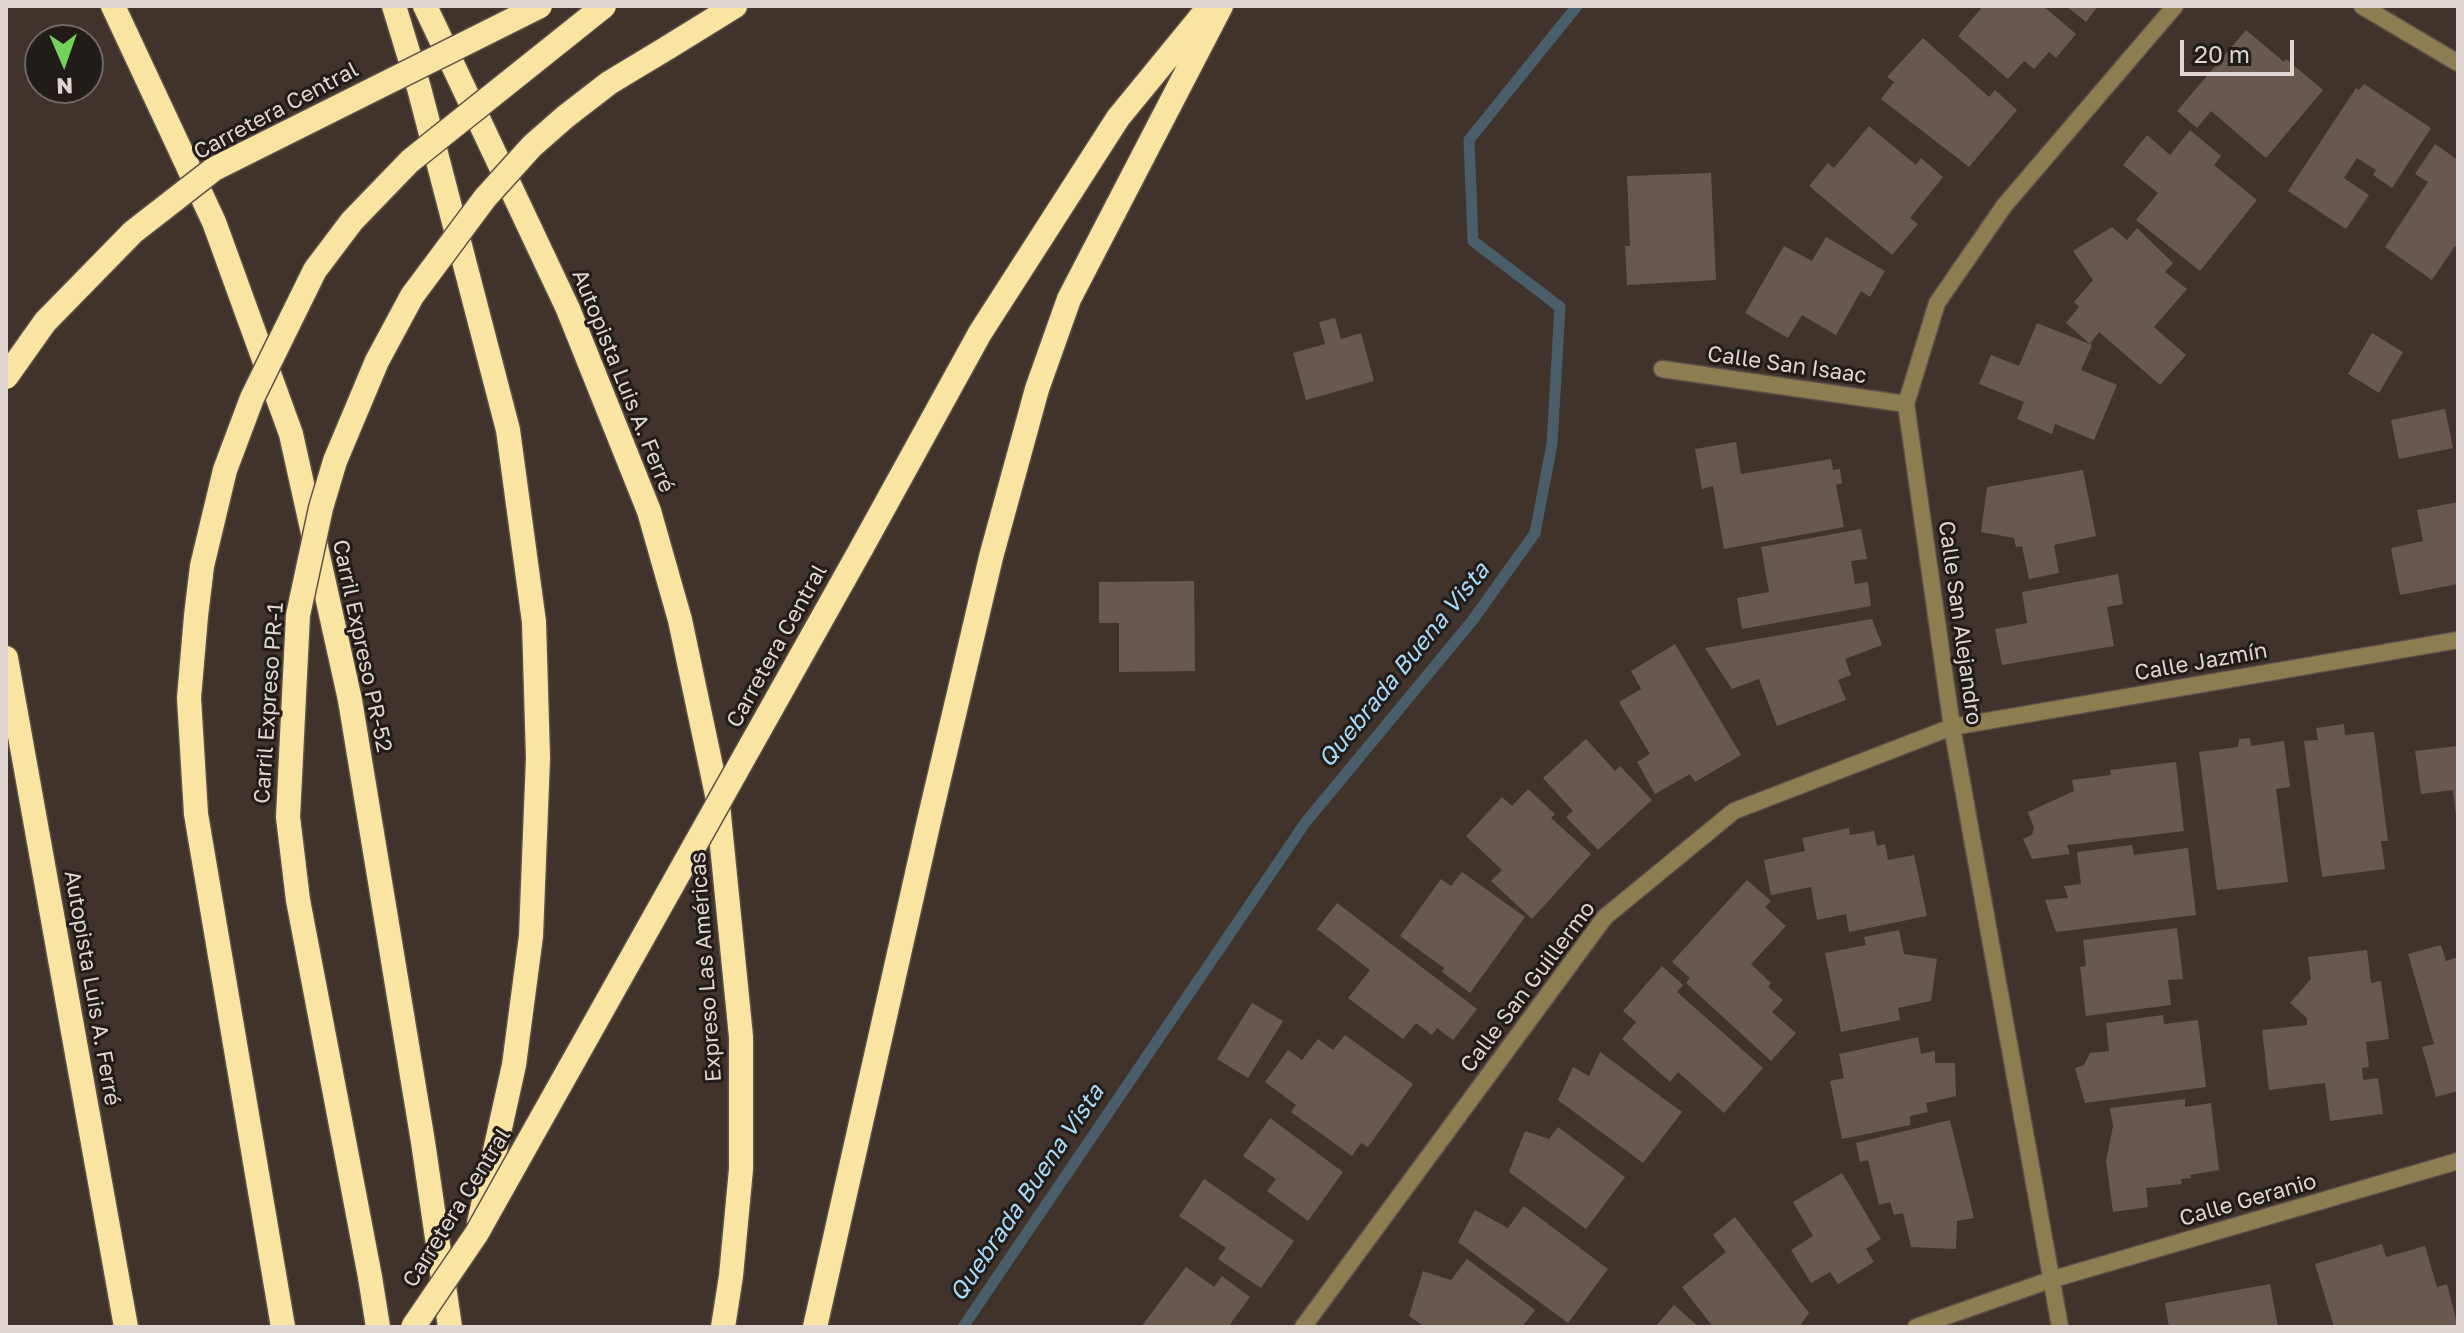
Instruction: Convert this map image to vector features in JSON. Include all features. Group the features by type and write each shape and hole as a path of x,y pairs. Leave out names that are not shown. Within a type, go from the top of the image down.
{"highway":[{"name":"Carril Expreso PR-52","path":"113,6 214,222 291,434 350,700 421,1127 450,1327"},
{"path":"394,6 419,88 508,430 534,622 538,758 531,936 514,1065 477,1233"},
{"name":"Autopista Luis A. Ferré","path":"425,6 568,309 649,511 680,620 717,795"},
{"name":"Carretera Central","path":"6,377 45,322 133,232 214,169 540,6"},
{"path":"283,1327 196,814 189,698 202,566 225,470 252,398 315,270 352,221 410,161 604,6"},
{"name":"Carril Expreso PR-1","path":"378,1327 298,900 288,817 298,615 321,508 340,447 377,361 412,296 485,198 532,146 609,83 735,6"},
{"name":"Carretera Central","path":"413,1327 477,1233 980,333 1118,118 1210,6"},
{"path":"815,1327 991,557 1037,389 1069,299 1128,180 1221,6"},
{"name":"Autopista Luis A. Ferré","path":"6,658 126,1327"},
{"name":"Expreso Las Américas","path":"717,795 741,1037 741,1169 723,1327"}],"street":[{"name":"Calle San Alejandro","path":"2060,1327 1952,727 1906,404 1937,303 2004,206 2175,6"},
{"path":"2362,6 2458,63"},
{"name":"Calle San Isaac","path":"1662,369 1906,404"},
{"name":"Calle Jazmín","path":"1952,727 2458,640"},
{"name":"Calle San Guillermo","path":"1303,1327 1605,917 1734,811 1952,727"},
{"name":"Calle Geranio","path":"1916,1327 2050,1280 2458,1161"}],"building":[{"path":"1983,6 2043,6 2076,34 2056,58 2049,52 2034,69 2024,61 2008,79 1958,36"},
{"path":"2066,6 2098,6 2086,22"},
{"path":"2246,30 2323,90 2266,158 2211,111 2197,128 2177,111"},
{"path":"1923,38 1989,97 1995,90 2017,110 1969,167 1881,99 1894,82 1887,77"},
{"path":"2364,84 2431,128 2392,188 2373,175 2376,170 2357,158 2344,178 2369,195 2346,229 2288,191 2356,88 2359,90"},
{"path":"1869,126 1916,165 1921,158 1943,177 1910,218 1918,224 1892,255 1809,186 1828,163 1834,168"},
{"path":"2190,130 2221,156 2214,165 2257,200 2200,271 2136,220 2158,193 2123,165 2147,135 2170,155"},
{"path":"2435,144 2458,160 2458,248 2455,246 2432,280 2385,247 2428,182 2415,174"},
{"path":"1711,173 1716,280 1627,285 1625,246 1630,246 1627,176"},
{"path":"2112,227 2127,240 2137,228 2173,263 2165,272 2187,289 2154,327 2186,355 2160,385 2099,332 2090,344 2066,323 2079,307 2074,302 2093,280 2073,251"},
{"path":"1826,237 1885,271 1870,297 1861,291 1836,335 1802,315 1788,338 1745,313 1784,246 1812,261"},
{"path":"1335,318 1341,339 1361,333 1374,381 1306,400 1293,353 1325,344 1319,322"},
{"path":"2037,323 2092,345 2081,370 2117,385 2094,440 2055,424 2052,434 2017,419 2024,402 1979,384 1991,355 2019,366"},
{"path":"2372,333 2403,352 2379,393 2348,374"},
{"path":"2445,409 2453,448 2399,459 2391,420"},
{"path":"1736,442 1741,474 1831,459 1833,470 1840,469 1842,483 1836,485 1844,527 1724,549 1713,486 1702,489 1695,449"},
{"path":"2083,470 2096,536 2054,545 2059,573 2029,579 2022,546 2016,547 2014,538 1981,532 1987,487"},
{"path":"2458,502 2458,584 2400,595 2391,548 2423,541 2417,510"},
{"path":"1861,529 1867,559 1851,561 1855,584 1868,582 1871,606 1742,629 1737,598 1769,592 1761,547"},
{"path":"2118,574 2123,604 2107,607 2114,646 2002,665 1995,629 2027,623 2022,592"},
{"path":"1194,581 1195,671 1119,672 1119,623 1099,623 1099,582"},
{"path":"1872,619 1882,645 1845,659 1851,675 1838,680 1846,700 1777,726 1759,679 1732,689 1705,648"},
{"path":"1675,644 1741,755 1695,782 1690,774 1655,794 1637,762 1650,754 1619,702 1641,689 1631,671"},
{"path":"2344,724 2345,735 2374,732 2388,841 2381,841 2385,869 2322,877 2304,741 2318,740 2316,728"},
{"path":"2250,738 2251,746 2284,741 2290,787 2276,789 2288,882 2217,890 2199,752 2238,747 2239,739"},
{"path":"1586,739 1615,771 1620,766 1652,800 1598,850 1566,817 1573,811 1543,778"},
{"path":"2458,746 2456,817 2453,790 2421,794 2415,751"},
{"path":"2176,762 2184,831 2067,845 2070,854 2032,859 2023,839 2032,835 2034,828 2028,812 2074,791 2072,780 2111,775 2110,770"},
{"path":"1528,789 1555,814 1551,818 1591,854 1532,919 1491,881 1502,870 1466,836 1502,797 1512,806"},
{"path":"1849,828 1850,835 1874,831 1877,846 1885,844 1888,860 1914,855 1927,916 1849,932 1846,914 1817,920 1811,887 1771,895 1764,860 1805,851 1802,838"},
{"path":"2132,845 2134,855 2188,848 2196,915 2056,932 2045,900 2068,898 2064,886 2081,884 2077,852"},
{"path":"1462,872 1525,917 1470,993 1442,972 1444,968 1400,936 1441,879 1451,886"},
{"path":"1747,880 1771,901 1765,907 1786,926 1751,964 1771,983 1768,987 1783,1000 1772,1012 1796,1033 1771,1061 1686,983 1690,978 1672,962"},
{"path":"1337,903 1477,1009 1453,1040 1437,1028 1432,1035 1416,1023 1403,1039 1348,998 1370,970 1317,929"},
{"path":"2177,928 2183,979 2168,980 2171,1005 2086,1016 2080,967 2086,966 2083,940"},
{"path":"1899,930 1904,954 1937,959 1931,1001 1898,1008 1900,1020 1841,1032 1825,953 1866,945 1864,937"},
{"path":"2441,945 2446,961 2458,957 2458,1091 2436,1097 2422,1047 2434,1044 2408,954"},
{"path":"2367,950 2371,983 2381,981 2389,1039 2366,1042 2369,1067 2362,1068 2363,1080 2378,1078 2383,1114 2330,1121 2325,1083 2269,1090 2262,1030 2307,1025 2307,1018 2290,1003 2311,979 2308,957"},
{"path":"1662,966 1683,985 1677,992 1763,1068 1724,1113 1678,1072 1670,1082 1622,1039 1636,1022 1623,1011"},
{"path":"1252,1003 1283,1021 1248,1078 1217,1059"},
{"path":"2163,1015 2164,1024 2198,1020 2206,1087 2085,1103 2075,1068 2084,1065 2090,1053 2109,1051 2106,1023"},
{"path":"1345,1035 1413,1084 1368,1147 1361,1143 1352,1156 1291,1112 1296,1105 1265,1082 1288,1050 1302,1060 1318,1039 1333,1050"},
{"path":"1918,1037 1921,1054 1935,1051 1935,1063 1955,1063 1956,1096 1926,1103 1928,1112 1910,1116 1910,1125 1842,1139 1830,1081 1844,1078 1839,1054"},
{"path":"1600,1052 1682,1112 1643,1163 1558,1100 1573,1067 1589,1076"},
{"path":"2185,1099 2185,1107 2211,1103 2219,1170 2190,1175 2191,1178 2181,1179 2182,1184 2146,1188 2148,1207 2113,1212 2106,1161 2113,1126 2110,1108"},
{"path":"1270,1118 1343,1172 1308,1221 1267,1191 1276,1179 1243,1156"},
{"path":"1950,1120 1974,1218 1957,1221 1956,1249 1911,1247 1903,1213 1894,1215 1890,1202 1879,1205 1868,1160 1860,1162 1856,1143"},
{"path":"1558,1127 1625,1177 1586,1229 1509,1172 1525,1131 1549,1139"},
{"path":"1842,1173 1881,1239 1866,1249 1874,1262 1838,1284 1830,1272 1811,1283 1791,1250 1813,1236 1793,1202"},
{"path":"1204,1179 1294,1241 1261,1288 1218,1259 1226,1248 1179,1216"},
{"path":"1524,1206 1608,1269 1568,1323 1458,1242 1475,1210 1508,1228"},
{"path":"1735,1217 1809,1313 1799,1327 1713,1327 1682,1287 1726,1252 1713,1235"},
{"path":"2382,1244 2386,1257 2425,1246 2437,1287 2447,1284 2458,1327 2334,1327 2315,1264"},
{"path":"1467,1259 1535,1310 1522,1327 1425,1327 1409,1316 1423,1271 1451,1280"},
{"path":"1186,1267 1214,1287 1222,1276 1250,1297 1228,1327 1141,1327"},
{"path":"2270,1284 2278,1327 2169,1327 2165,1303"},
{"path":"1674,1305 1699,1327 1655,1327"}],"waterway":[{"name":"Quebrada Buena Vista","path":"963,1327 1305,823 1472,621 1535,533 1552,444 1560,307 1473,241 1469,140 1577,6"}]}
